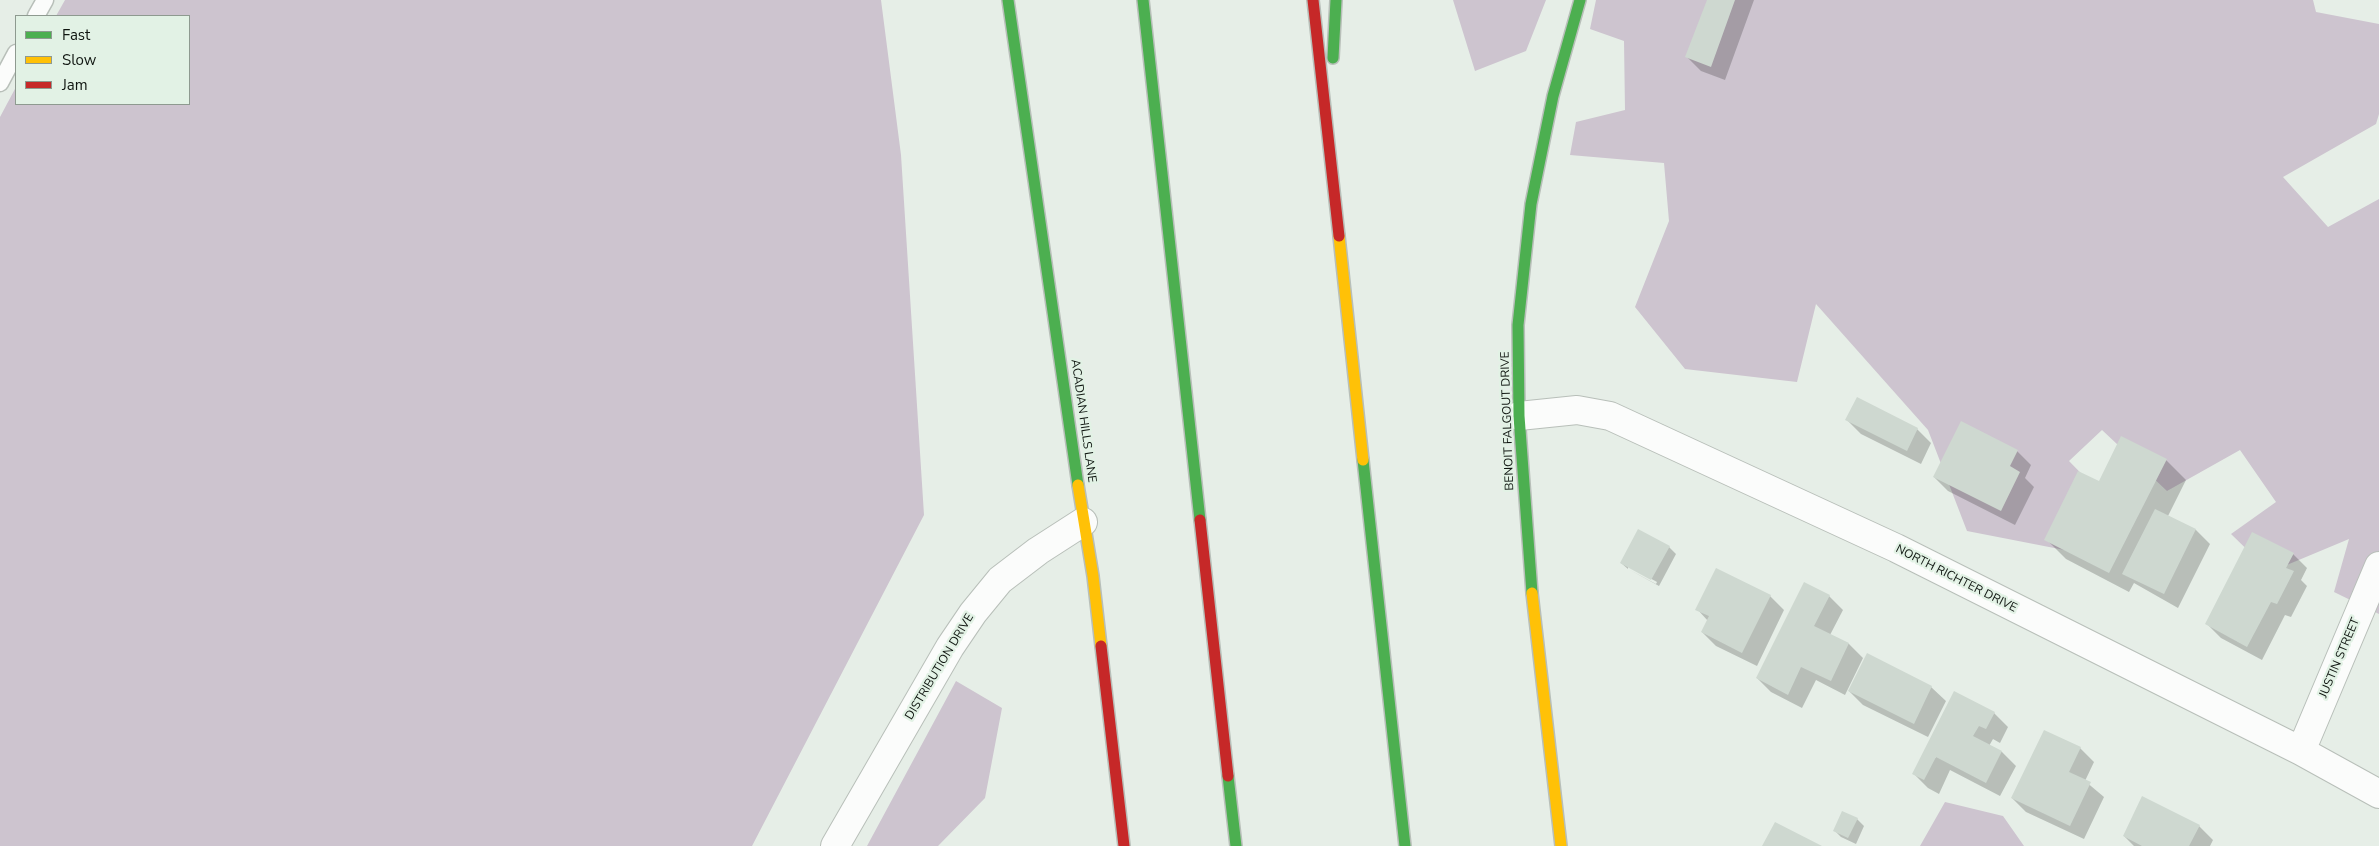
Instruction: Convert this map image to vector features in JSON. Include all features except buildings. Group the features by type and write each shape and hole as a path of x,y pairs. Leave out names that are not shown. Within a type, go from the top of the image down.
{"main road":[{"name":"ACADIAN HILLS LANE","path":"1008,0 1083,522 1093,576 1124,846"},
{"path":"1142,0 1236,846"},
{"path":"1313,0 1405,846"},
{"path":"1328,142 1336,0"},
{"name":"BENOIT FALGOUT DRIVE","path":"1560,846 1532,594 1519,416 1518,325 1531,204 1553,96 1580,0"}],"street":[{"name":"NORTH RICHTER DRIVE","path":"1519,416 1577,410 1610,416 1896,548 2301,751 2379,794"},
{"name":"DISTRIBUTION DRIVE","path":"835,846 972,613 1000,580 1038,551 1083,522"},
{"name":"JUSTIN STREET","path":"2301,751 2379,566"}],"lane":[{"path":"37,15 45,0"},
{"path":"0,82 15,55"}],"shaded area":[{"path":"65,0 881,0 901,155 924,515 752,846 0,846 0,117 15,89 15,105 190,105 190,15 57,15"},
{"path":"1453,0 1546,0 1526,51 1475,71"},
{"path":"1596,0 2313,0 2316,12 2379,24 2379,114 2376,124 2283,177 2328,227 2379,199 2379,614 2334,592 2349,539 2270,572 2231,534 2276,502 2240,450 2167,491 2102,430 2069,461 2110,503 2085,554 1967,531 1928,430 1816,304 1797,382 1685,369 1635,307 1669,221 1664,163 1570,155 1576,122 1625,110 1624,41 1590,29"},
{"path":"956,681 1002,708 985,798 938,846 867,846"},
{"path":"1945,802 2003,816 2024,846 1920,846"}],"traffic: fast":[{"path":"1008,0 1078,485"},
{"path":"1143,0 1200,520"},
{"path":"1333,58 1336,0"},
{"path":"1532,593 1519,416 1518,325 1531,204 1553,96 1580,0"},
{"path":"1363,460 1405,846"},
{"path":"1228,776 1236,846"}],"traffic: slow":[{"path":"1339,236 1363,460"},
{"path":"1078,485 1093,576 1101,646"},
{"path":"1532,593 1561,846"}],"traffic: jam":[{"path":"1313,0 1339,236"},
{"path":"1200,520 1228,776"},
{"path":"1101,646 1124,846"}]}
